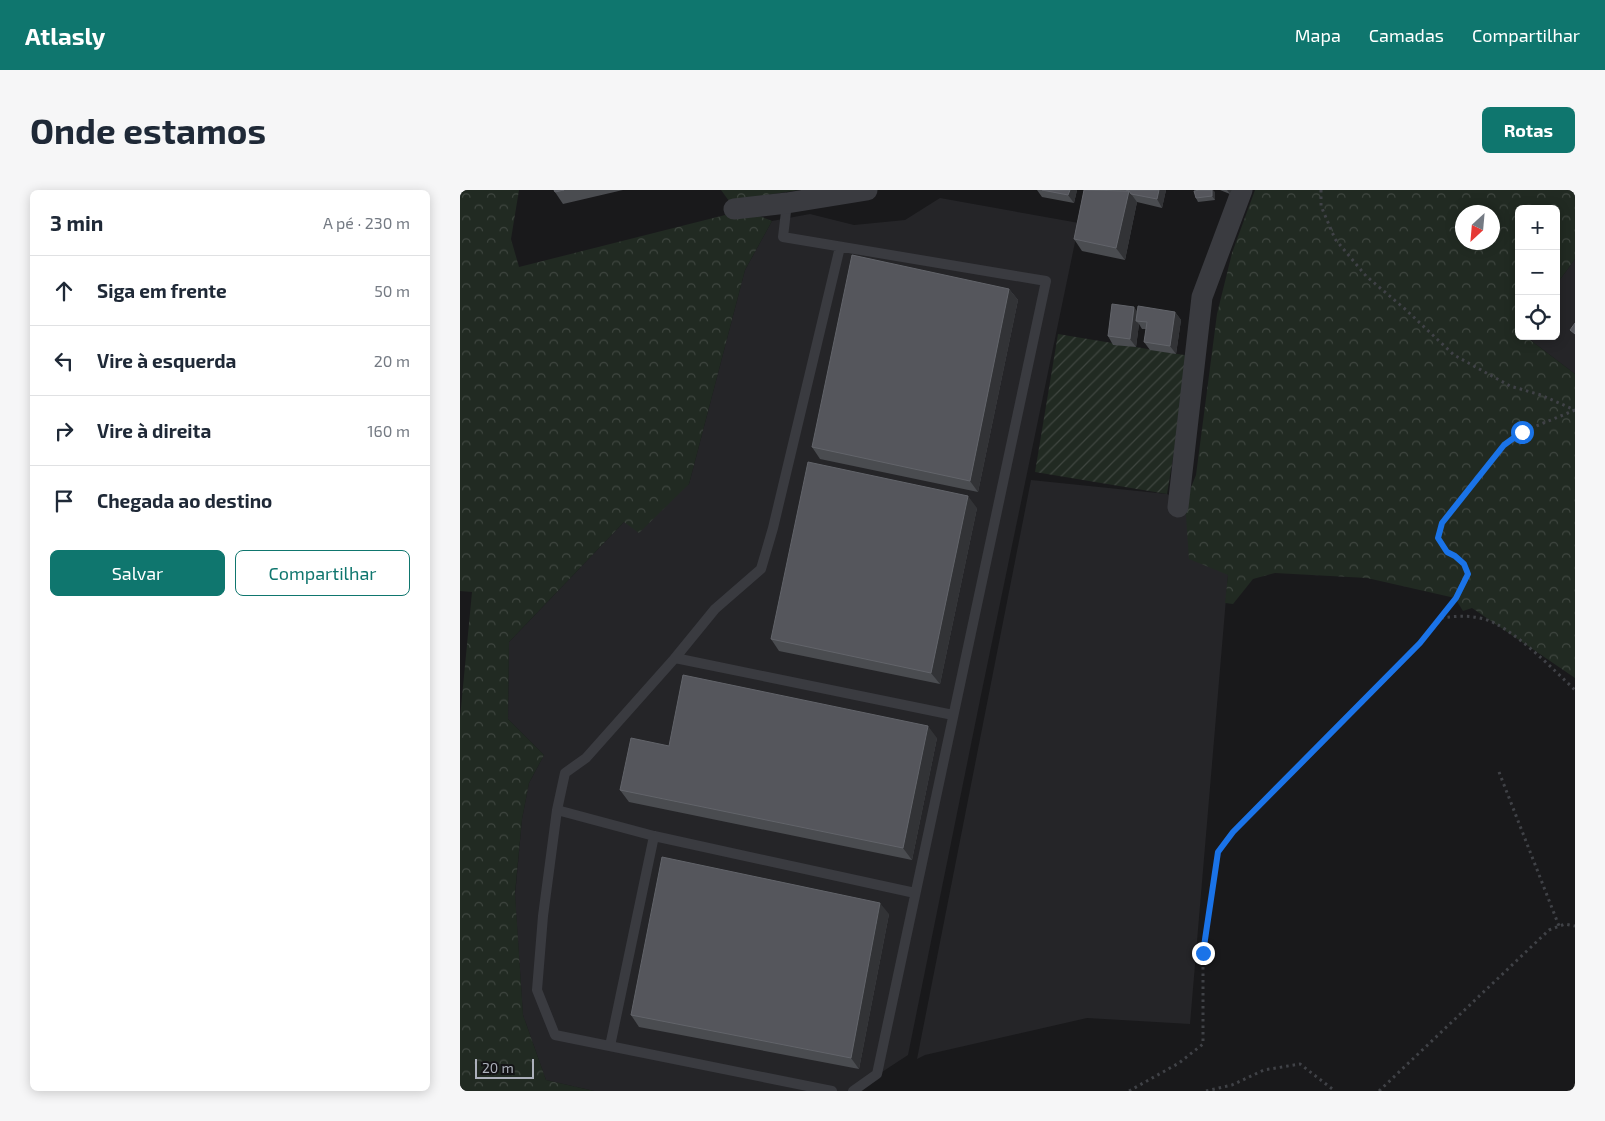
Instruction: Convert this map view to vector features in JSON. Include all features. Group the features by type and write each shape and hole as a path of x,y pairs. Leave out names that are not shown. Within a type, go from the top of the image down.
{"street":[{"path":"734,209 787,203 867,190"},
{"path":"1178,507 1202,297 1242,190"}],"lane":[{"path":"787,203 783,237 1046,281 877,1074 853,1091"},
{"path":"832,1091 792,1087 555,1035 537,990 542,916 557,810 565,773 586,758 676,658 716,609 761,569 774,528 840,247"},
{"path":"676,658 953,716"},
{"path":"557,810 654,836 915,893"},
{"path":"610,1046 654,836"}],"path":[{"path":"1321,190 1321,206 1335,238 1366,276 1454,355 1510,386 1541,395 1575,410"},
{"path":"1130,1091 1179,1063 1203,1044 1203,953 1218,852 1233,832 1420,643 1456,598 1468,574 1464,564 1447,552 1438,538 1442,523 1504,445 1522,432 1575,410"},
{"path":"1441,618 1463,615 1486,620 1513,635 1575,690"},
{"path":"1499,772 1559,926"},
{"path":"1379,1091 1549,930 1565,924 1575,926"},
{"path":"1206,1091 1232,1085 1264,1070 1300,1064 1335,1091"}],"shaded area":[{"path":"940,198 1079,223 908,1055 853,1091 594,1091 546,1080 523,1015 515,896 522,819 529,783 544,755 508,719 509,642 624,522 689,484 745,270 772,221 810,214 854,225 905,220"},
{"path":"1575,259 1575,374 1530,340 1560,340 1560,280"},
{"path":"1031,480 1167,494 1185,502 1228,575 1190,1024 1087,1018 925,1055 917,1059"}],"green space":[{"path":"460,190 519,190 511,239 519,267 737,212 755,214 772,221 745,270 689,484 639,533 624,522 509,642 508,719 544,755 529,783 522,819 515,893 523,1015 546,1080 594,1091 460,1091 460,718 472,592 460,591"},
{"path":"721,190 799,190 729,201"},
{"path":"1255,190 1575,190 1575,259 1560,280 1560,205 1515,205 1515,340 1530,340 1575,374 1575,678 1472,608 1463,611 1455,598 1367,578 1275,573 1253,579 1233,604 1225,603 1228,575 1189,559 1185,502 1196,475 1217,314 1232,253"},
{"path":"1058,334 1190,356 1167,494 1035,472"}],"building":[{"path":"1042,190 1070,190 1068,195"},
{"path":"1084,190 1129,191 1116,248 1074,239"},
{"path":"1126,190 1159,190 1157,199 1131,194"},
{"path":"1212,190 1212,196 1196,198 1194,191"},
{"path":"852,255 1009,289 970,481 812,447"},
{"path":"1112,304 1134,307 1130,339 1108,336"},
{"path":"1138,306 1175,312 1170,346 1144,342 1147,322 1136,321"},
{"path":"1575,323 1575,334 1570,330"},
{"path":"808,462 968,496 931,673 771,639"},
{"path":"683,675 928,726 903,848 620,790 631,738 669,746"},
{"path":"662,857 880,903 851,1058 631,1015"}],"route":[{"path":"1203,953 1218,852 1233,832 1360,706 1420,643 1456,598 1468,574 1464,564 1447,552 1438,538 1442,523 1504,445 1522,432"}]}
